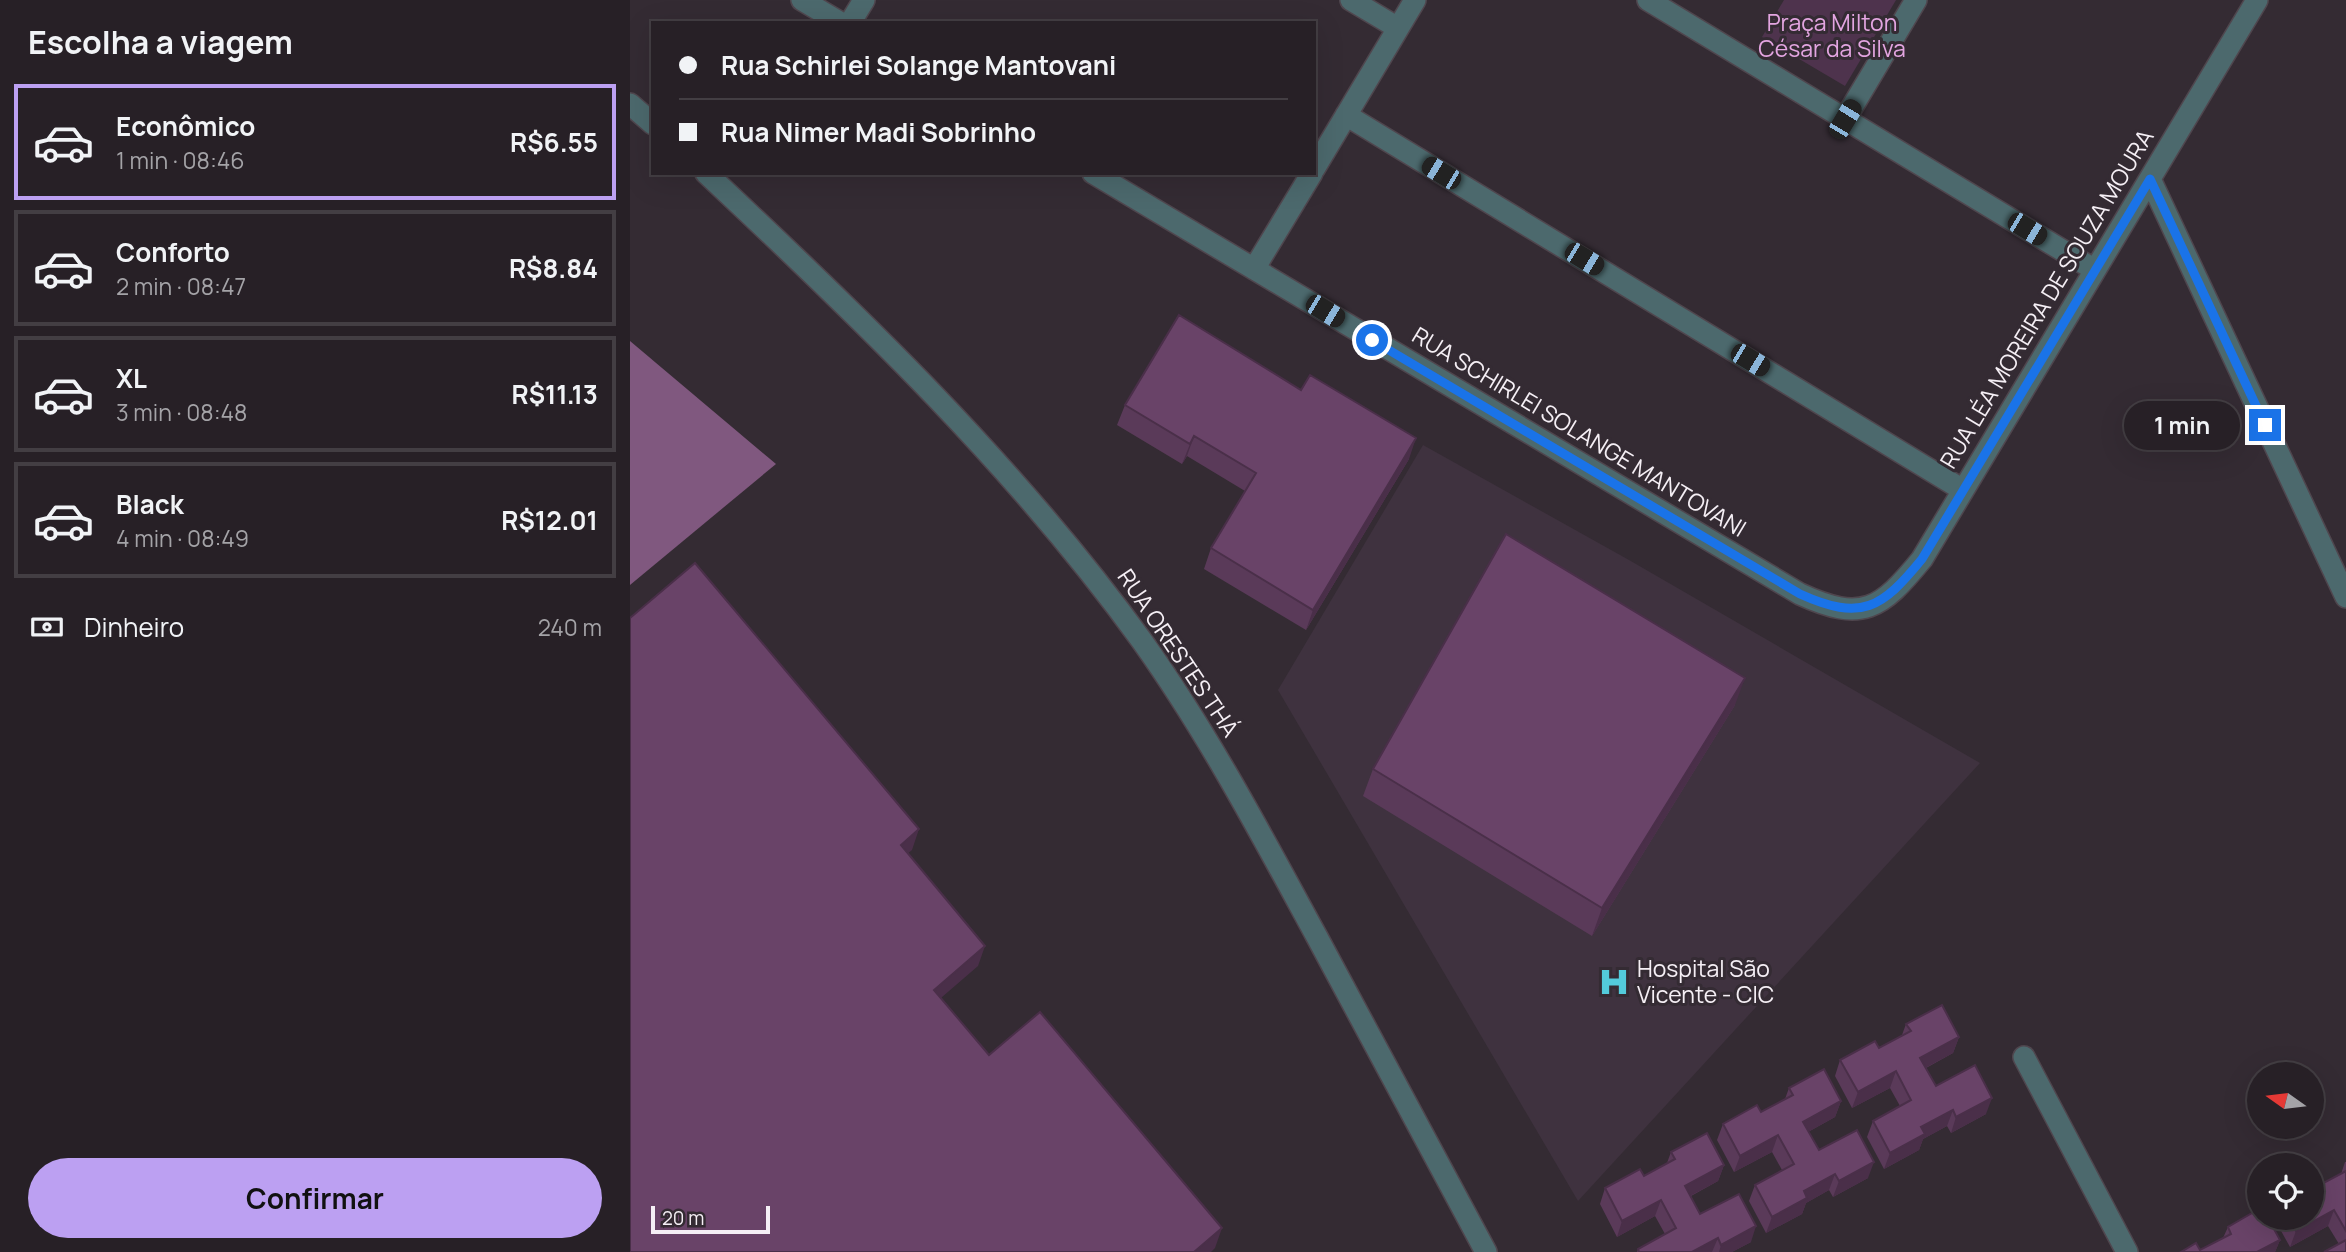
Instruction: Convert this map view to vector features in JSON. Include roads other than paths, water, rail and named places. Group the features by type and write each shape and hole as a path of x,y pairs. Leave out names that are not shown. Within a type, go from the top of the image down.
{"street":[{"path":"802,0 838,21"},
{"path":"851,21 864,0"},
{"path":"1351,0 1398,28"},
{"path":"1316,166 1415,0"},
{"path":"1648,0 2095,270"},
{"path":"1845,119 1916,0"},
{"name":"RUA LÉA MOREIRA DE SOUZA MOURA","path":"1864,609 1882,600 1904,581 1922,559 2257,0"},
{"path":"630,104 651,122"},
{"path":"1346,115 1963,490"},
{"name":"RUA ORESTES THÁ","path":"708,175 925,385 1010,475 1080,559 1142,642 1199,725 1244,803 1486,1252"},
{"name":"RUA SCHIRLEI SOLANGE MANTOVANI","path":"1096,175 1800,594 1841,609 1864,609"},
{"path":"1254,269 1311,175"},
{"path":"2150,179 2346,597"},
{"path":"2024,1057 2127,1252"}],"place":[{"name":"Hospital São Vicente - CIC","path":"1614,982"}],"park label":[{"name":"Praça Milton César da Silva","path":"1832,36"}]}
